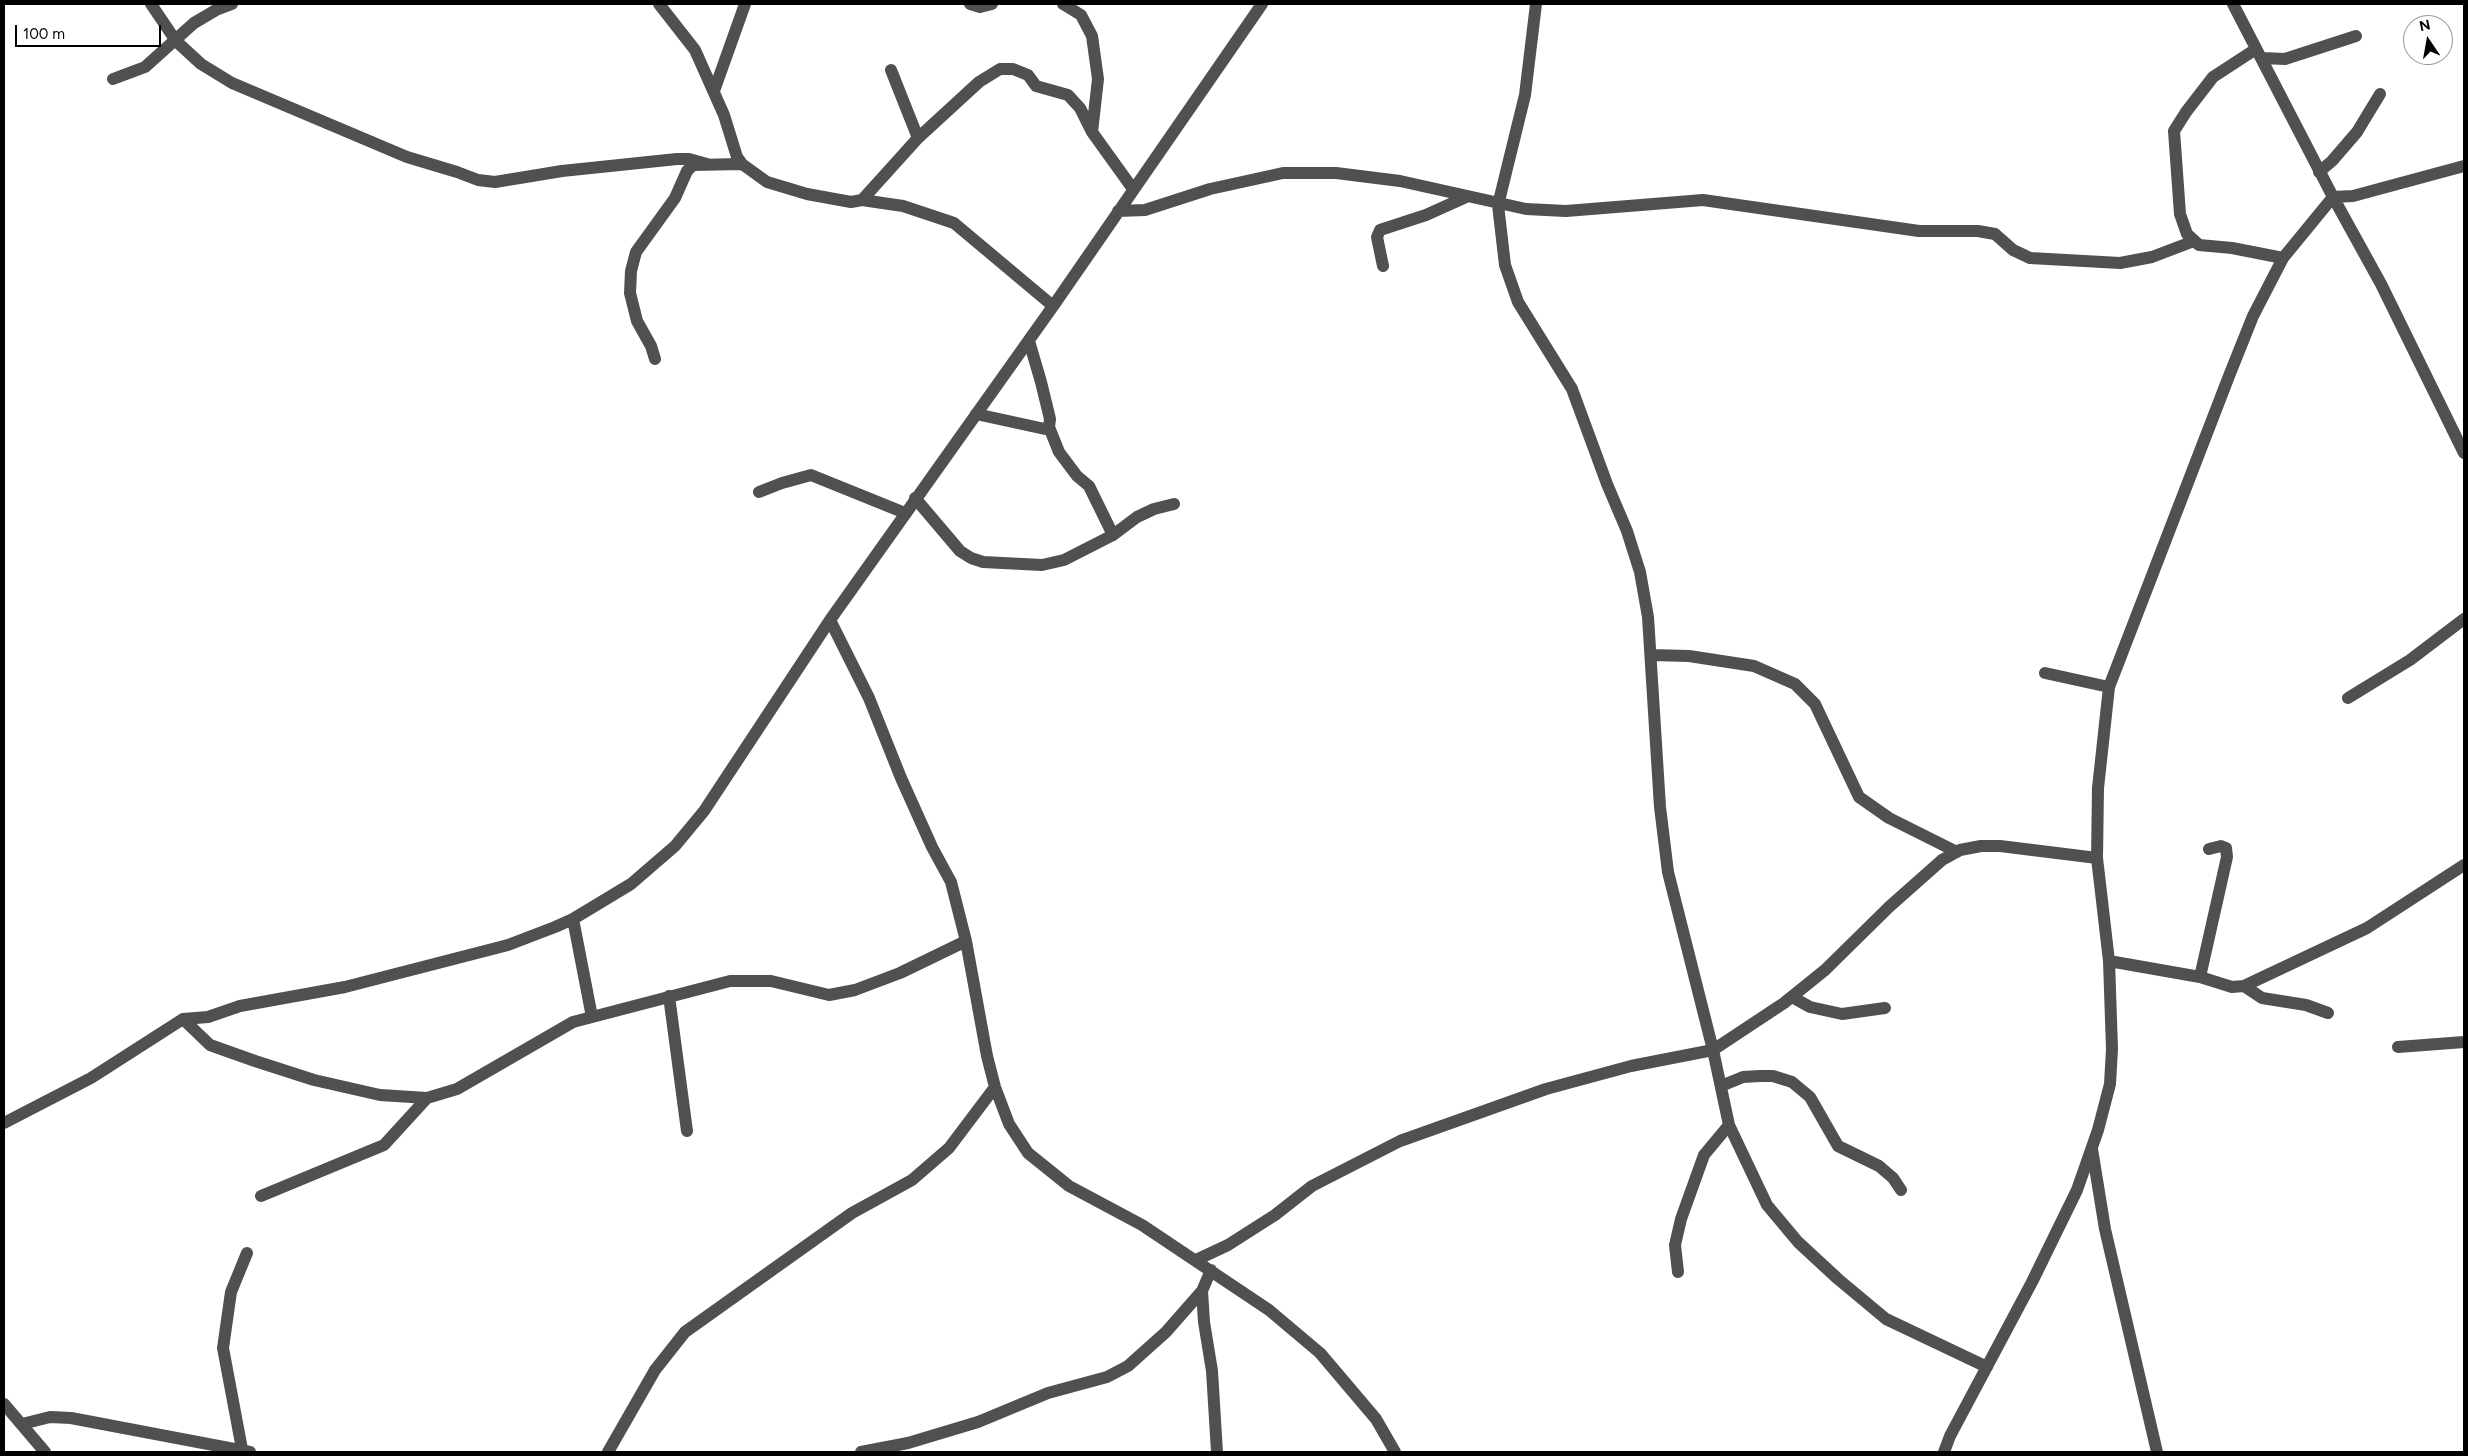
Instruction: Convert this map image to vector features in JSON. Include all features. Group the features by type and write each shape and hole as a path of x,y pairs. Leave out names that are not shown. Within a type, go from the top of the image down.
{"street":[{"path":"151,4 176,41 201,64 232,84 407,157 478,180 495,182 562,172 677,159 689,159 707,164"},
{"path":"113,79 145,67 194,23 216,10 232,4"},
{"path":"660,4 695,50 724,115 737,157 742,164 767,182 807,194 851,202 862,200 909,207 954,222 1053,306"},
{"path":"714,91 746,4"},
{"path":"970,4 980,7 992,4"},
{"path":"1063,4 1081,15 1092,36 1098,79 1092,132"},
{"path":"4,1123 91,1078 183,1019 208,1017 240,1006 345,987 460,958 508,945 573,919 631,884 676,846 704,811 830,620 915,498 1029,341 1262,4"},
{"path":"1536,4 1525,95 1498,202 1498,224 1505,265 1518,302 1572,389 1607,484 1627,531 1640,572 1648,617 1660,807 1668,872 1713,1050 1729,1125 1767,1204 1798,1242 1838,1279 1886,1319 1987,1367"},
{"path":"2233,4 2332,197 2381,284 2464,453"},
{"path":"2283,258 2232,248 2199,245 2186,234 2180,214 2174,131 2186,112 2213,78 2258,53 2285,59 2356,36"},
{"path":"862,200 918,138 979,82 1000,69 1013,69 1028,75 1036,86 1068,95 1080,108 1092,132 1132,190"},
{"path":"890,70 918,138"},
{"path":"2319,172 2332,161 2357,132 2380,94"},
{"path":"655,359 651,346 636,321 630,293 631,271 636,252 675,198 687,171 693,165 742,164"},
{"path":"1944,1452 1950,1436 2032,1282 2077,1190 2092,1147 2110,1084 2112,1005 2097,858 2098,788 2108,687 2232,367 2253,316 2283,258 2332,197 2353,196 2464,166"},
{"path":"1118,211 1145,210 1210,189 1283,173 1336,173 1400,181 1526,209 1566,211 1703,200 1918,231 1978,231 1995,234 2013,250 2030,258 2084,262 2120,262 2152,258 2194,241"},
{"path":"1383,266 1377,237 1380,230 1426,215 1466,197"},
{"path":"1029,341 1050,419 1049,427 1058,452 1077,476 1089,486 1113,535"},
{"path":"976,414 1045,430 1049,427"},
{"path":"759,492 811,475 905,513"},
{"path":"915,498 960,551 983,562 1049,564 1064,560 1113,535 1137,517 1154,509 1174,504"},
{"path":"2348,698 2410,660 2464,619"},
{"path":"830,620 869,698 901,778 932,847 951,882 966,941 986,1056 1009,1124 1028,1154 1069,1186 1142,1224 1269,1310 1320,1353 1376,1419 1395,1452"},
{"path":"1650,655 1689,656 1754,666 1795,684 1815,704 1859,797 1889,818 1957,852"},
{"path":"2044,673 2108,687"},
{"path":"1196,1260 1228,1245 1275,1215 1312,1186 1400,1142 1546,1089 1632,1066 1713,1050 1792,997 1825,970 1889,907 1942,860 1957,852 1981,846 2000,846 2097,858"},
{"path":"2200,977 2227,858 2226,848 2221,846 2209,849"},
{"path":"2109,961 2200,977 2232,987 2244,986 2367,928 2464,865"},
{"path":"573,919 592,1017"},
{"path":"183,1019 210,1045 314,1080 380,1095 426,1098 457,1089 548,1034 573,1022 730,981 771,981 812,992 829,995 838,994 855,990 900,973 966,941"},
{"path":"2244,986 2262,998 2306,1005 2328,1013"},
{"path":"669,996 687,1114 687,1130"},
{"path":"1792,997 1810,1007 1842,1014 1885,1008"},
{"path":"2398,1047 2464,1042"},
{"path":"1721,1086 1743,1077 1773,1076 1792,1082 1810,1097 1838,1146 1879,1166 1893,1178 1901,1190"},
{"path":"608,1452 655,1370 685,1332 852,1213 912,1180 949,1148 995,1087"},
{"path":"261,1196 384,1145 426,1098"},
{"path":"1678,1272 1675,1245 1681,1219 1704,1155 1729,1125"},
{"path":"2092,1147 2105,1229 2156,1452"},
{"path":"22,1424 50,1417 71,1418 246,1451 223,1348 231,1292 247,1253"},
{"path":"861,1452 908,1443 978,1422 1048,1393 1107,1377 1128,1366 1166,1332 1202,1292 1211,1270"},
{"path":"1202,1292 1214,1390 1217,1452"},
{"path":"4,1404 45,1452"}]}
